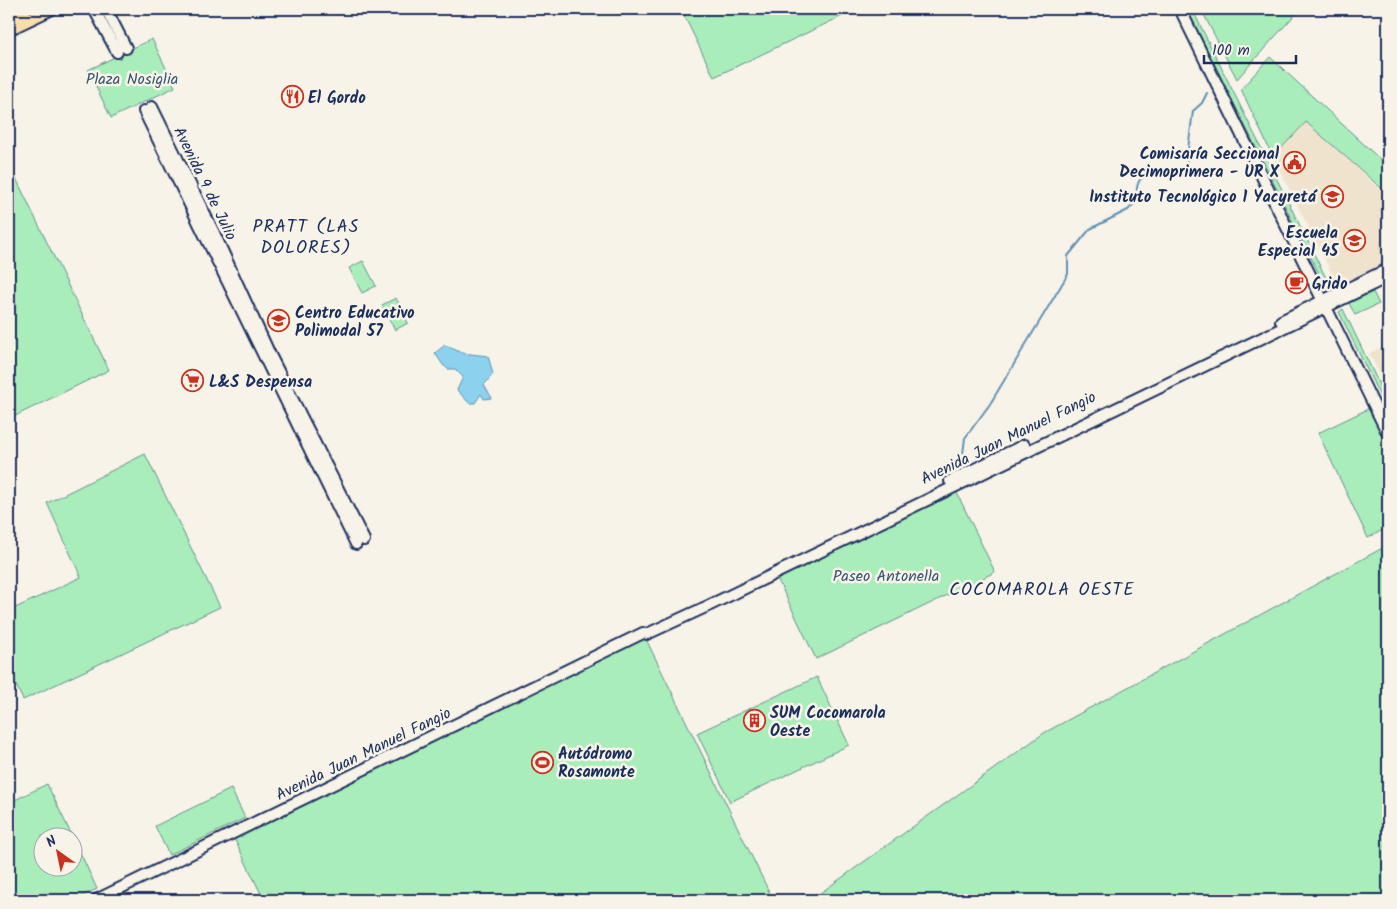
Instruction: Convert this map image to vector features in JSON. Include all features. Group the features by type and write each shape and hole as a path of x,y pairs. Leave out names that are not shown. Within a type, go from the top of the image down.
{"main road":[{"path":"9,17 26,9"},
{"path":"9,29 51,9"},
{"path":"94,9 121,50 106,9"},
{"path":"1180,9 1388,434"},
{"name":"Avenida 9 de Julio","path":"148,109 214,232 360,542"},
{"name":"Avenida Juan Manuel Fangio","path":"96,900 643,634 644,630 1267,335 1388,268"},
{"name":"Avenida Juan Manuel Fangio","path":"1325,304 1388,277"}],"shaded area":[{"path":"1306,122 1388,196 1388,266 1340,290 1273,157"},
{"path":"1388,344 1388,391 1369,353"}],"green space":[{"path":"681,9 857,9 714,77"},
{"path":"1187,9 1192,9 1333,292 1329,294"},
{"path":"1201,9 1300,9 1237,79"},
{"name":"Plaza Nosiglia","path":"152,39 175,87 111,118 88,70"},
{"path":"1270,57 1384,163 1388,159 1388,194 1306,122 1273,157 1241,89"},
{"path":"9,164 109,370 9,419"},
{"path":"363,261 376,286 362,293 349,268"},
{"path":"1373,292 1379,304 1355,315 1349,303"},
{"path":"396,298 408,323 395,330 382,305"},
{"path":"1343,309 1388,403 1388,413 1339,312"},
{"path":"1372,407 1388,441 1388,527 1368,538 1318,433"},
{"path":"145,454 220,607 23,700 9,670 9,611 81,577 47,503"},
{"name":"Paseo Antonella","path":"956,491 995,572 816,659 777,578"},
{"path":"1388,545 1388,898 1383,900 821,900 819,894 1044,733"},
{"name":"Autódromo Rosamonte","path":"643,633 773,900 264,900 232,834"},
{"path":"817,677 849,745 730,802 697,733"},
{"path":"47,784 67,826 32,826 32,876 82,876 82,856 97,889 74,900 9,900 9,803"},
{"path":"231,789 245,818 169,855 155,826"}],"water":[{"path":"445,345 462,353 488,356 493,374 484,385 492,398 484,399 481,394 475,403 469,403 457,390 463,377 455,369 448,369 443,365 435,353"}],"waterway":[{"path":"951,469 963,454 965,438 990,404 1068,274 1068,256 1090,229 1128,210 1137,201 1138,184 1146,175 1157,169 1173,173 1182,173 1189,170 1186,165 1193,111 1202,103 1207,93"}],"place":[{"name":"El Gordo","path":"292,97"},
{"name":"Comisaría Seccional Decimoprimera - UR X","path":"1295,162"},
{"name":"Instituto Tecnológico 1 Yacyretá","path":"1332,196"},
{"name":"Escuela Especial 45","path":"1354,241"},
{"name":"Grido","path":"1296,283"},
{"name":"Centro Educativo Polimodal 57","path":"279,321"},
{"name":"L&S Despensa","path":"193,381"},
{"name":"SUM Cocomarola Oeste","path":"754,721"},
{"name":"Autódromo Rosamonte","path":"542,762"}],"district":[{"name":"PRATT (LAS DOLORES)","path":"306,236"},
{"name":"COCOMAROLA OESTE","path":"1042,589"}]}
